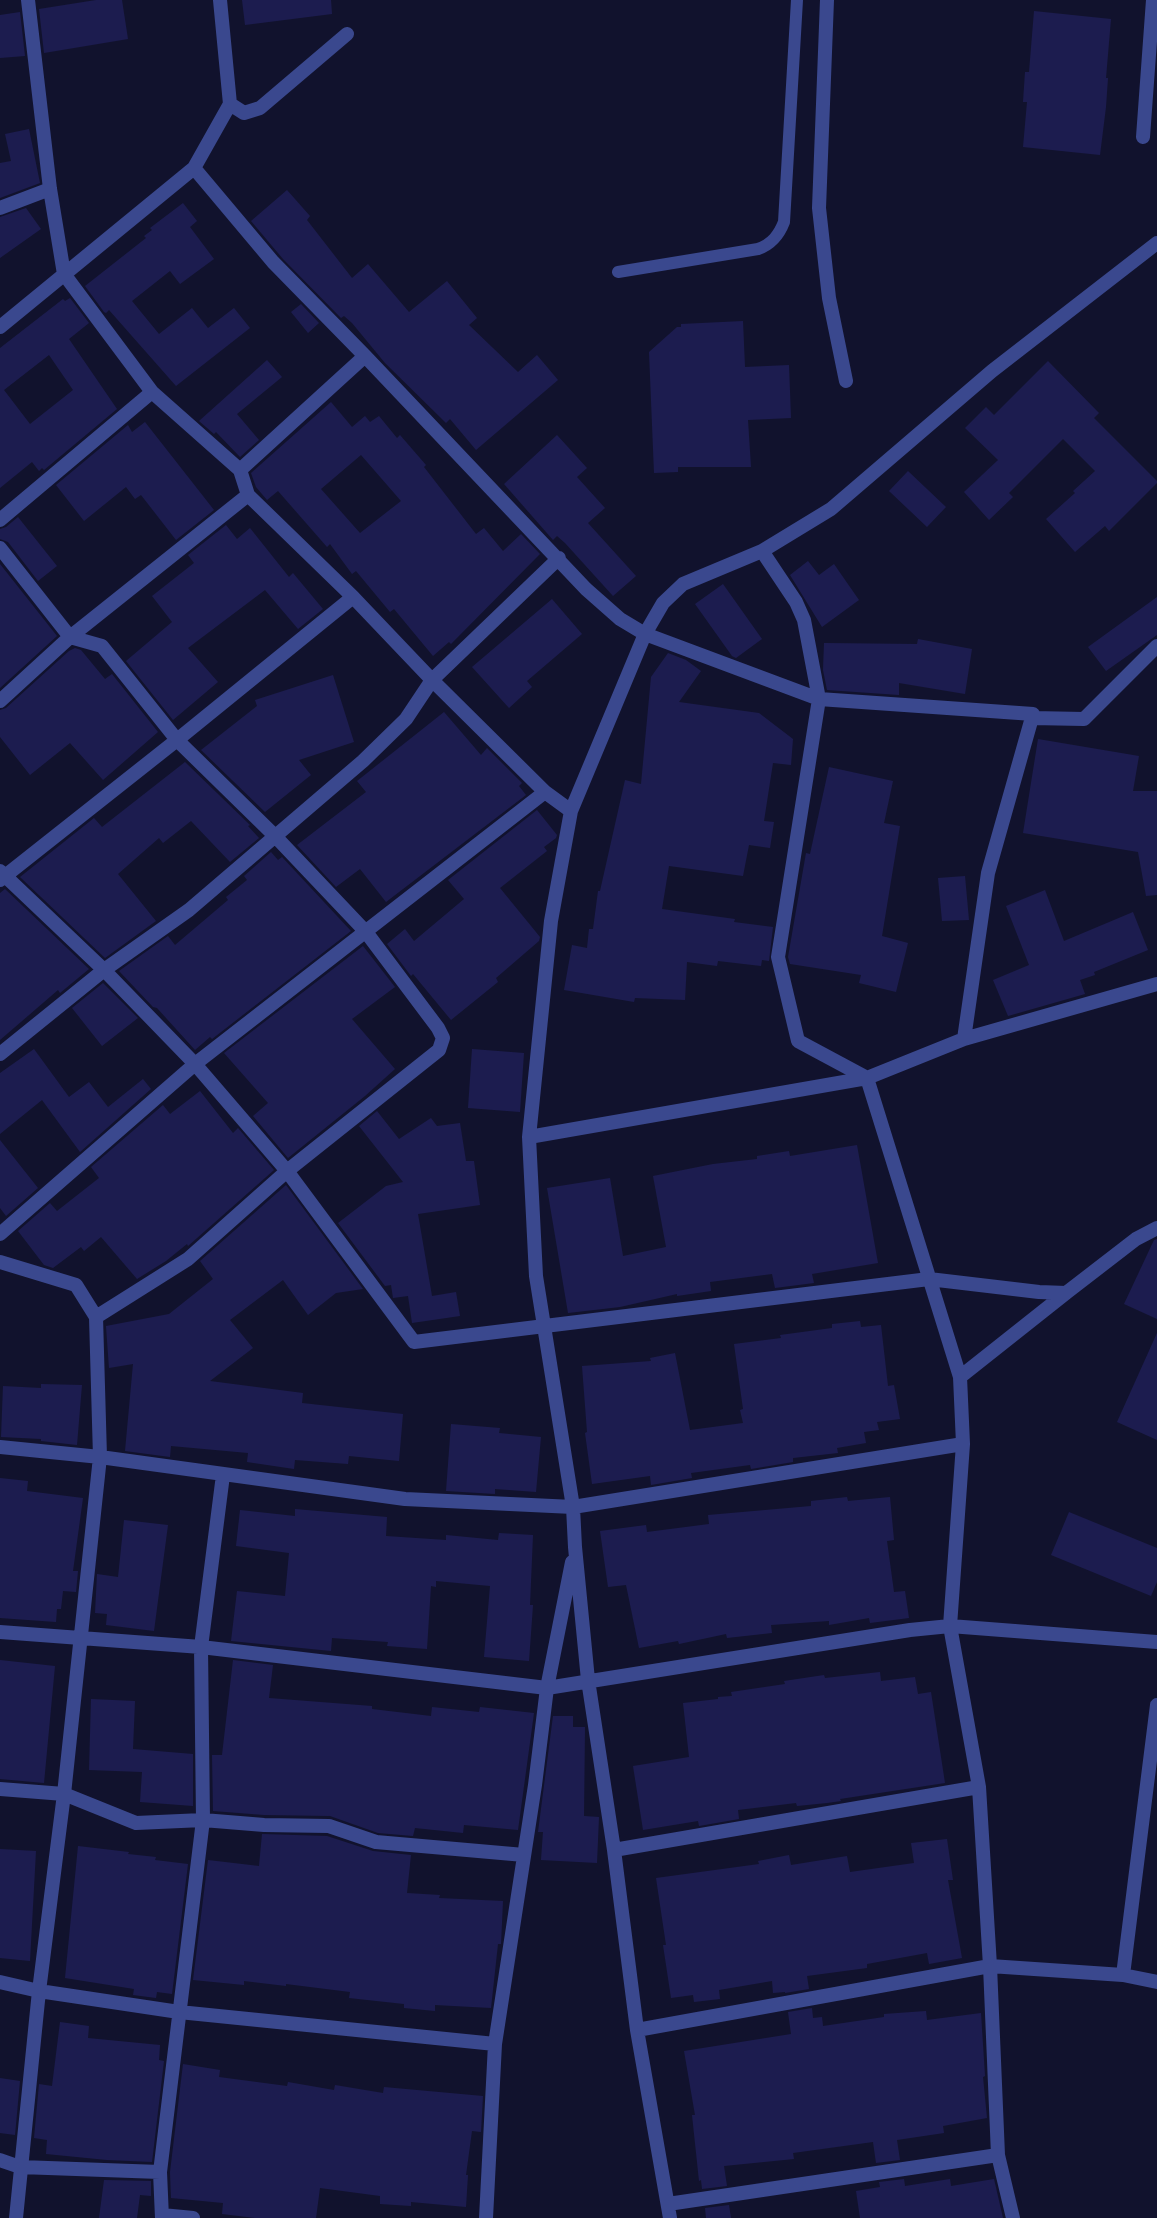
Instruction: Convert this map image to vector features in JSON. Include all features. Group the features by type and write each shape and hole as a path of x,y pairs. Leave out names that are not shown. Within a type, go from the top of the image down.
{"street":[{"path":"28,0 50,189 64,274 152,392 240,470 248,495 353,597 545,792 571,811"},
{"path":"0,327 194,168 230,104 220,0"},
{"path":"827,0 819,208 829,298 846,380"},
{"path":"1143,137 1153,0"},
{"path":"230,104 244,113 260,108 348,34"},
{"path":"194,168 273,262 586,589 620,619 645,634 819,699 1033,714 988,873 964,1039"},
{"path":"0,208 50,189"},
{"path":"998,2155 669,2211 637,2030 614,1850 588,1680 573,1507 536,1276 529,1137 551,920 571,811 645,634 663,603 683,584 762,551 831,509 992,371 1157,243"},
{"path":"240,470 365,356"},
{"path":"0,520 152,392"},
{"path":"0,701 71,637 248,495"},
{"path":"0,548 71,637 102,646 177,740 275,836 366,932 443,1038 439,1050 287,1171 188,1259 96,1317"},
{"path":"762,551 796,602 804,620 819,699 778,957 797,1041 867,1078 960,1377 963,1444 950,1626 979,1787 998,2155 1013,2218"},
{"path":"0,1054 104,970 189,910 363,761 406,719 432,680 559,558"},
{"path":"353,597 177,740 2,876 104,970 195,1064 287,1171 414,1342 929,1279 1066,1293"},
{"path":"1032,718 1084,719 1157,646"},
{"path":"0,1234 195,1064 545,792"},
{"path":"529,1137 867,1078 964,1039 1157,984"},
{"path":"960,1377 1136,1239 1157,1228"},
{"path":"0,1262 76,1285 96,1317 100,1457 16,2218"},
{"path":"0,1447 100,1457 405,1499 573,1507 963,1444"},
{"path":"193,2218 162,2217 160,2172 202,1820 201,1647 223,1475"},
{"path":"486,2218 495,2044 547,1688 575,1546"},
{"path":"0,1632 201,1647 547,1688 897,1632 950,1626 1157,1642"},
{"path":"1123,1975 1157,1705"},
{"path":"614,1850 979,1787"},
{"path":"0,1789 64,1794 136,1823 202,1820 329,1826 376,1842 524,1855"},
{"path":"637,2030 990,1966 1123,1975 1157,1982"},
{"path":"0,1982 39,1991 179,2012 495,2044"},
{"path":"0,2160 20,2167 160,2172"}],"lane":[{"path":"618,272 758,250 767,246 780,231 784,222 797,0"}],"building":[{"path":"96,0 122,0 128,39 44,53 39,9"},
{"path":"242,0 331,0 332,14 245,25"},
{"path":"1034,11 1111,19 1106,107 1100,155 1023,147 1027,102 1023,102 1025,72 1029,72"},
{"path":"20,12 25,56 0,58 0,15"},
{"path":"29,129 40,183 0,198 0,163 11,161 5,134"},
{"path":"287,190 310,216 307,220 352,278 368,264 409,312 447,281 477,318 469,325 518,372 537,355 558,380 476,450 450,419 446,423 385,363 352,323 344,316 341,318 283,259 251,221"},
{"path":"183,203 197,221 190,227 214,259 180,284 170,271 132,301 159,334 192,308 208,328 234,308 250,328 176,386 109,310 104,312 85,286 146,238 144,236 152,230 150,228"},
{"path":"26,208 41,229 0,258 0,217"},
{"path":"70,298 89,323 69,339 117,409 44,470 42,468 39,471 32,462 0,488 0,348 63,299 65,301","holes":["49,355 73,390 30,424 4,390"]},
{"path":"301,304 319,323 308,333 291,312"},
{"path":"743,321 745,367 789,365 791,418 748,420 751,467 678,467 678,472 654,473 649,352 677,327 681,327 681,324"},
{"path":"267,360 282,377 237,414 259,440 240,457 216,432 214,434 199,421"},
{"path":"1048,361 1099,413 1094,418 1157,481 1109,531 1105,526 1075,552 1046,519 1095,471 1063,439 1009,493 1013,497 989,520 964,492 998,460 965,428 986,407 994,415"},
{"path":"331,402 352,427 365,416 370,422 379,416 397,438 400,435 426,465 424,467 476,534 484,528 503,551 521,534 540,554 451,644 449,642 433,656 394,609 390,612 356,571 352,574 330,544 327,547 278,491 267,500 256,487 251,473","holes":["361,455 401,501 360,533 321,489"]},
{"path":"145,422 214,510 176,540 141,495 135,499 126,487 84,521 56,485 128,425 132,432"},
{"path":"557,435 587,468 577,477 605,508 588,523 636,576 613,596 565,543 557,536 553,540 504,484"},
{"path":"908,471 946,507 927,527 889,491"},
{"path":"18,517 57,566 38,581 8,542 0,539 0,529"},
{"path":"226,525 237,539 250,528 289,577 293,573 323,609 298,629 265,590 188,648 218,682 173,720 126,661 172,622 152,596 194,563 188,555"},
{"path":"808,561 819,575 834,564 859,600 822,627 790,575"},
{"path":"0,564 57,636 0,688"},
{"path":"723,584 762,639 736,658 695,604"},
{"path":"1157,597 1157,635 1106,671 1088,647"},
{"path":"552,599 582,634 527,681 532,687 509,708 472,667"},
{"path":"918,639 972,649 965,694 899,683 899,695 827,690 823,670 824,643 917,644"},
{"path":"75,648 81,650 105,679 112,674 158,732 103,780 70,743 30,775 0,737 0,710 6,708"},
{"path":"668,653 686,660 701,671 679,702 759,713 793,739 791,765 773,763 764,821 774,822 770,848 749,845 743,876 669,866 662,909 773,927 769,961 762,960 761,966 718,961 717,966 687,962 685,1000 635,998 634,1002 564,990 572,945 587,948 589,929 593,929 598,891 625,780 641,784 651,677"},
{"path":"333,675 354,742 299,760 311,775 265,812 201,750 257,706 255,700"},
{"path":"444,712 481,755 487,748 522,783 519,786 526,795 386,902 360,869 336,887 297,845 366,792 357,781"},
{"path":"1038,739 1139,756 1133,791 1157,791 1157,895 1146,896 1138,852 1023,833"},
{"path":"185,762 250,825 248,826 259,838 230,862 191,821 163,843 159,838 118,874 156,921 105,958 20,877 94,818 102,827"},
{"path":"829,767 893,781 884,823 900,826 882,936 908,943 896,992 859,983 861,975 790,964 788,957 806,853 810,854"},
{"path":"537,810 557,835 556,838 544,847 547,851 500,888 540,937 539,941 496,978 498,982 451,1020 413,974 411,976 387,944 405,929 414,941 464,899 448,880"},
{"path":"271,852 278,860 282,857 351,931 195,1050 119,971 168,936 175,945 228,900 226,897 247,880 244,876"},
{"path":"965,876 969,920 942,921 938,878"},
{"path":"5,889 89,969 60,993 58,990 0,1040 0,893"},
{"path":"1045,890 1064,941 1133,912 1148,950 1080,980 1085,994 1008,1016 993,980 1029,965 1006,906"},
{"path":"363,946 395,987 352,1019 395,1069 288,1158 253,1116 268,1103 224,1053"},
{"path":"103,983 138,1018 102,1046 72,1008"},
{"path":"34,1049 69,1097 89,1082 108,1107 143,1079 151,1089 80,1152 42,1100 0,1134 0,1073"},
{"path":"472,1049 524,1053 520,1112 468,1108"},
{"path":"200,1091 233,1133 238,1128 274,1170 188,1246 187,1244 137,1279 101,1237 84,1251 81,1247 53,1268 44,1265 18,1231 50,1203 57,1211 99,1178 91,1167 163,1105 170,1114"},
{"path":"377,1111 399,1139 431,1118 437,1126 460,1123 466,1161 474,1161 480,1205 418,1214 432,1296 456,1292 460,1316 412,1323 408,1296 393,1298 391,1285 385,1286 338,1223 386,1186 403,1182 359,1126"},
{"path":"0,1140 38,1188 6,1216 0,1208"},
{"path":"857,1145 878,1263 812,1274 814,1283 775,1288 772,1274 710,1282 711,1291 677,1294 620,1307 568,1313 547,1188 610,1178 623,1256 666,1247 653,1176 789,1151 790,1156"},
{"path":"286,1185 363,1289 336,1293 308,1315 283,1280 230,1320 253,1348 210,1381 303,1393 302,1403 403,1414 399,1461 349,1456 348,1464 295,1460 294,1469 247,1462 248,1453 171,1446 170,1457 125,1451 133,1364 109,1368 106,1326 169,1314 213,1279 200,1261"},
{"path":"1157,1239 1157,1319 1124,1304 1154,1240"},
{"path":"860,1321 861,1327 881,1325 888,1386 894,1385 900,1419 877,1422 879,1430 864,1432 866,1443 837,1448 838,1453 793,1458 793,1462 751,1469 750,1465 691,1473 692,1478 651,1485 650,1476 592,1484 585,1433 582,1366 651,1361 650,1358 675,1353 690,1430 743,1423 734,1344 781,1338 780,1335"},
{"path":"1157,1333 1157,1440 1117,1422"},
{"path":"41,1384 82,1385 77,1445 41,1439 1,1437 3,1386 41,1388"},
{"path":"451,1424 500,1428 499,1433 541,1437 536,1492 495,1489 495,1494 446,1491"},
{"path":"0,1478 28,1481 27,1491 83,1498 73,1571 78,1571 76,1592 63,1591 56,1622 0,1618"},
{"path":"847,1497 848,1501 890,1497 894,1540 887,1541 894,1592 905,1591 909,1618 870,1623 869,1618 829,1625 829,1621 771,1625 772,1633 727,1638 726,1634 679,1644 678,1641 639,1648 626,1585 608,1587 600,1531 646,1525 647,1532 709,1524 708,1515 811,1506 811,1501"},
{"path":"295,1509 387,1517 386,1536 446,1540 446,1535 498,1540 499,1533 533,1535 530,1605 533,1605 529,1661 484,1657 490,1586 436,1581 436,1587 431,1586 427,1649 387,1646 388,1642 332,1638 331,1651 231,1641 237,1591 285,1596 289,1553 236,1546 240,1510 295,1516"},
{"path":"1069,1512 1157,1548 1157,1582 1151,1596 1051,1555"},
{"path":"124,1520 168,1525 154,1631 106,1625 107,1614 95,1613 97,1574 118,1577"},
{"path":"0,1660 55,1666 44,1783 0,1779"},
{"path":"233,1660 273,1665 269,1698 372,1706 372,1709 431,1716 432,1707 479,1712 480,1707 534,1713 518,1830 464,1825 463,1833 415,1828 413,1836 378,1833 330,1816 213,1811 212,1755 222,1755"},
{"path":"880,1672 881,1681 915,1677 918,1694 931,1692 945,1783 827,1803 797,1806 796,1803 738,1810 739,1819 699,1826 698,1821 643,1830 633,1766 689,1757 683,1703 732,1696 731,1692 785,1684 784,1681 824,1675 825,1678"},
{"path":"91,1699 135,1701 133,1749 193,1754 193,1806 140,1802 142,1772 89,1770"},
{"path":"553,1716 573,1716 573,1727 585,1727 584,1816 599,1817 597,1863 541,1860 543,1832 538,1832"},
{"path":"262,1834 327,1836 373,1851 411,1855 407,1893 440,1895 439,1898 503,1901 501,1944 498,1944 491,2008 435,2005 435,2011 404,2008 404,2004 349,1998 350,1992 286,1984 244,1981 244,1985 193,1980 208,1860 259,1866"},
{"path":"947,1839 953,1880 948,1880 962,1958 929,1964 927,1953 867,1964 867,1968 807,1976 809,1989 785,1993 773,1993 772,1981 719,1990 720,1999 694,2002 693,1995 671,1998 656,1878 759,1864 758,1861 789,1855 791,1865 847,1856 850,1872 914,1863 911,1843"},
{"path":"78,1846 129,1852 128,1854 156,1857 155,1860 188,1864 172,1994 157,1992 156,1998 133,1995 134,1989 65,1978"},
{"path":"0,1849 36,1851 30,1961 0,1958"},
{"path":"812,2008 813,2018 822,2017 823,2026 884,2017 884,2014 926,2011 927,2020 981,2013 987,2118 943,2126 944,2133 897,2140 900,2160 876,2163 873,2142 793,2153 794,2159 724,2166 727,2186 702,2189 692,2115 695,2115 684,2051 791,2034 788,2012"},
{"path":"60,2022 89,2026 88,2038 160,2045 159,2060 164,2061 152,2162 46,2154 47,2140 34,2138 39,2084 52,2086"},
{"path":"183,2064 220,2070 219,2077 287,2086 288,2082 334,2090 335,2085 383,2093 384,2087 483,2096 481,2132 472,2131 466,2175 466,2207 411,2202 411,2206 380,2204 380,2196 320,2188 316,2218 255,2218 222,2214 223,2203 171,2198 170,2172"},
{"path":"0,2078 20,2081 15,2135 0,2133"},
{"path":"904,2179 905,2186 950,2179 951,2186 994,2179 1003,2218 860,2218 856,2191 880,2187 879,2182"},
{"path":"104,2180 151,2181 151,2196 140,2195 137,2218 99,2218"},
{"path":"729,2205 731,2218 706,2218 705,2208"}]}
